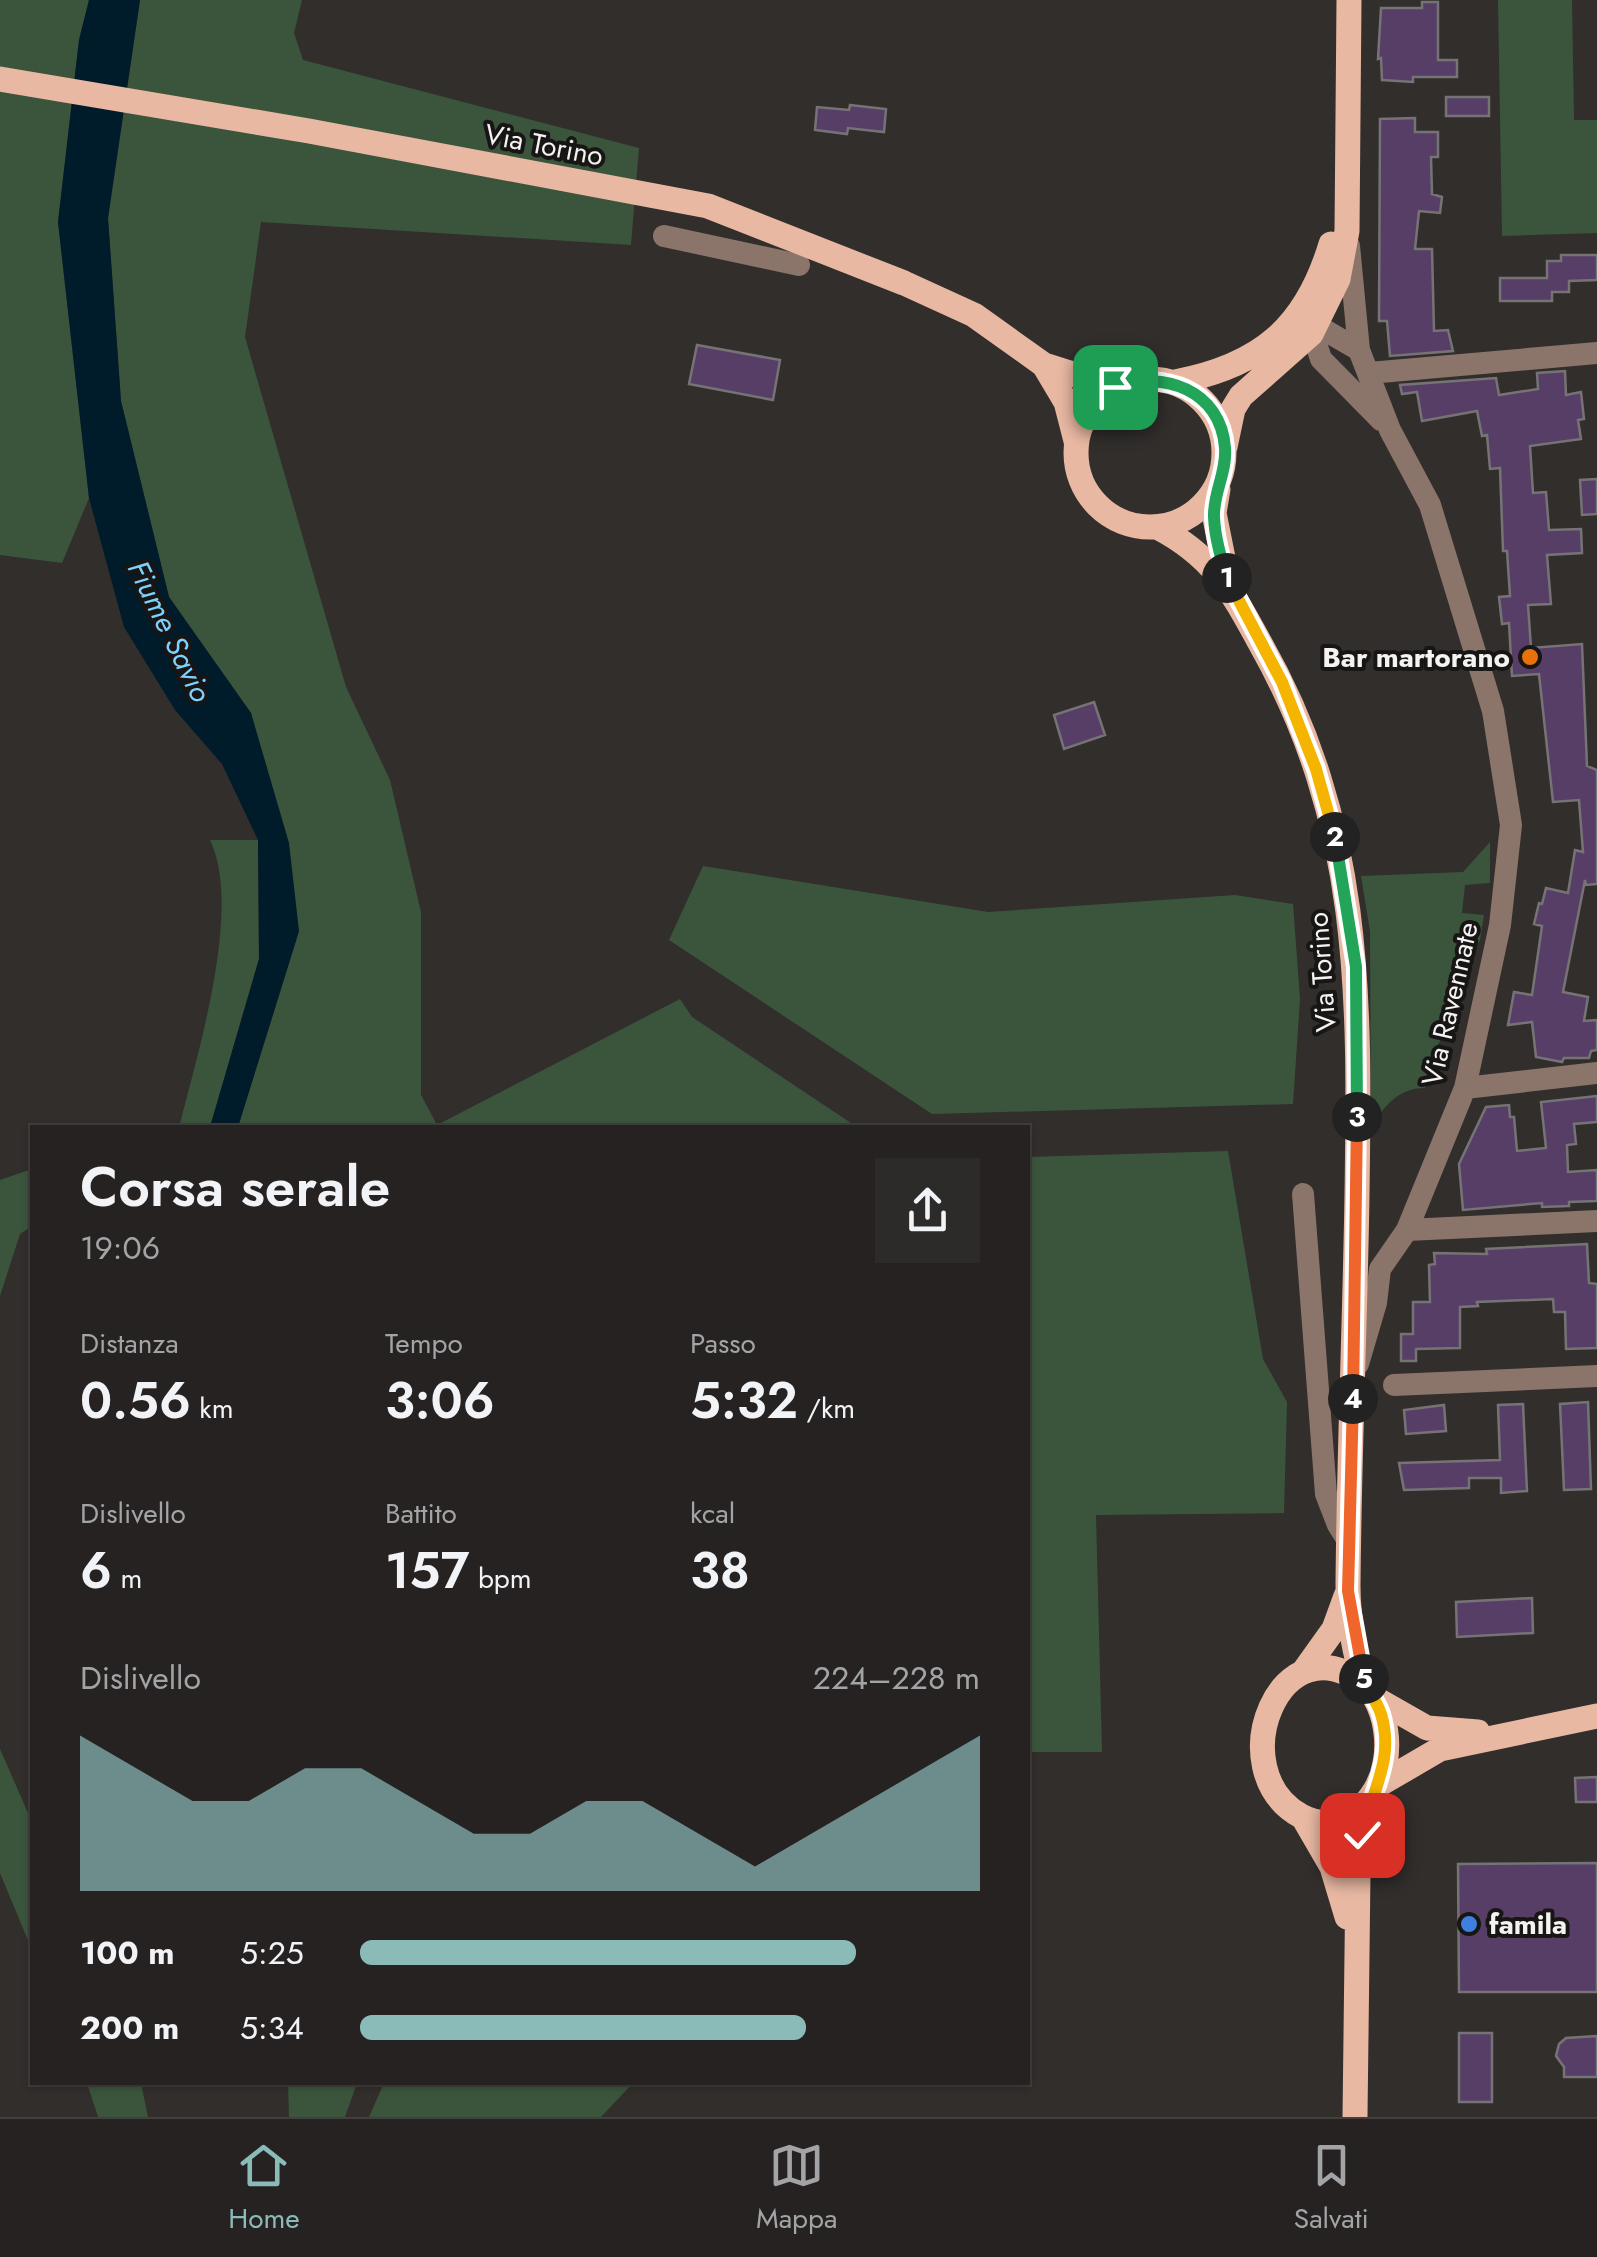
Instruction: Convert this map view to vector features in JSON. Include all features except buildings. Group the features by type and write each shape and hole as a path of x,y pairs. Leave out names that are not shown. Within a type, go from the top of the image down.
{"main road":[{"name":"Via Ravennate","path":"1225,447 1232,409 1280,362 1338,279 1347,231 1349,0"},
{"name":"Via Torino","path":"0,79 310,131 708,206 904,283 974,316 1044,365 1082,378 1137,379"},
{"name":"Via Ravennate","path":"1175,382 1214,375 1247,361 1306,324 1331,245 1346,155"},
{"name":"Via Torino","path":"1044,365 1066,402 1076,441"},
{"path":"1137,379 1175,382 1210,407 1220,426 1225,447 1218,485 1203,506 1182,521 1157,528 1119,521 1102,510 1080,479 1076,441 1084,419 1097,400 1115,387 1137,379"},
{"name":"Via Torino","path":"1218,485 1214,513 1217,541 1229,587"},
{"name":"Via Torino","path":"1157,528 1202,554 1229,587 1282,682 1316,769 1350,906 1357,987 1354,1377"},
{"name":"Via Ravennate","path":"1354,1377 1348,1591 1371,1693"},
{"name":"Via Ravennate","path":"1304,1671 1334,1629 1348,1591"},
{"path":"1354,1954 1338,1880 1304,1818 1283,1802 1270,1783 1262,1736 1274,1698 1304,1671 1335,1668 1352,1674 1371,1693 1427,1728 1513,1734"},
{"path":"1355,2117 1358,1872 1386,1742 1371,1693"},
{"path":"1304,1818 1336,1821 1440,1749 1597,1716"}],"street":[{"name":"Via Ravennate","path":"1347,231 1359,350 1390,430 1430,505 1492,711 1511,826 1500,925 1465,1088 1407,1230 1380,1269 1376,1303 1354,1377"},
{"path":"734,248 764,239 773,232"},
{"path":"664,236 799,265"},
{"path":"1306,324 1359,350"},
{"name":"Via Ravennate","path":"1306,324 1322,359 1390,430"},
{"path":"1369,373 1597,353"},
{"path":"1280,362 1334,374"},
{"path":"1465,1088 1597,1074"},
{"path":"1303,1194 1326,1494 1350,1544"},
{"path":"1407,1230 1597,1221"},
{"path":"1394,1384 1597,1376"}],"green space":[{"path":"0,0 89,0 79,40 58,222 89,498 62,563 0,555"},
{"path":"140,0 302,0 294,33 303,60 639,148 631,245 261,222 245,337 346,687 390,780 421,912 421,1095 437,1125 239,1125 299,931 251,713 169,597 121,401 108,218"},
{"path":"1498,0 1572,0 1574,120 1597,120 1597,233 1502,236"},
{"path":"210,840 258,840 259,959 211,1125 180,1125 214,982 222,903 219,869"},
{"path":"1490,842 1490,883 1465,885 1462,913 1484,915 1480,940 1465,965 1446,1032 1428,1060 1425,1088 1400,1095 1371,1126 1370,931 1361,876 1463,872"},
{"path":"703,866 988,912 1235,895 1293,904 1300,999 1293,1104 932,1114 669,940"},
{"path":"680,999 692,1017 854,1125 437,1125"},
{"path":"1228,1151 1263,1359 1287,1402 1284,1513 1096,1515 1102,1752 1030,1752 1030,1157"},
{"path":"30,1170 30,1227 20,1234 0,1296 0,1180"},
{"path":"0,1749 30,1817 30,1945 0,1873"},
{"path":"88,2085 141,2085 148,2117 98,2117"},
{"path":"288,2085 356,2085 345,2117 289,2117"},
{"path":"383,2085 631,2085 601,2117 369,2117"}],"water":[{"name":"Fiume Savio","path":"89,0 140,0 108,218 121,401 169,597 251,713 289,843 299,931 239,1125 211,1125 259,959 258,840 222,764 175,710 124,627 89,498 58,222 79,40"}],"place":[{"name":"Bar martorano","path":"1530,657"},
{"name":"famila","path":"1469,1924"}],"route":[{"path":"1115,387 1137,379 1175,382 1210,407 1220,426 1224,466 1214,513 1229,587 1282,682 1316,769 1350,906 1356,967 1357,1166 1348,1591 1366,1686 1382,1715 1386,1742 1384,1770 1369,1803 1362,1835"}]}
